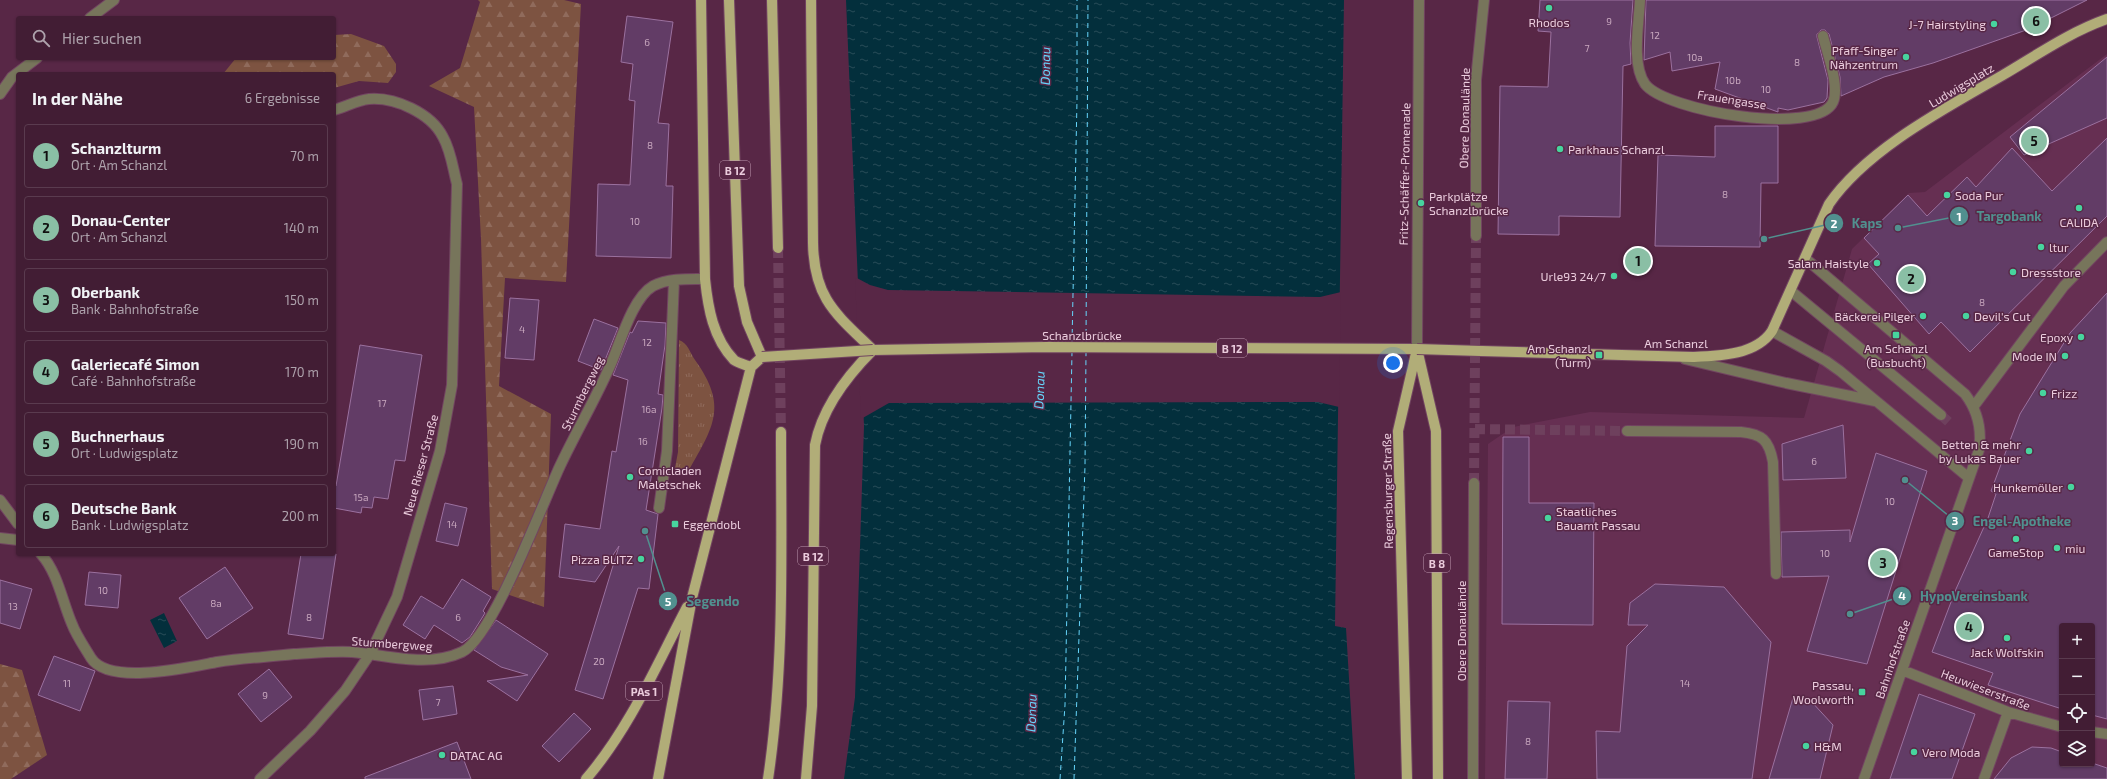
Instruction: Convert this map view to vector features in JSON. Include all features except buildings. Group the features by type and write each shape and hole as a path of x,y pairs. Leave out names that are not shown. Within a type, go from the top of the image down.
{"main road":[{"name":"B 12","path":"701,0 706,279 708,305 715,331 735,361 752,366"},
{"name":"B 12","path":"729,0 739,286 747,322 762,357"},
{"path":"772,0 778,248"},
{"path":"811,0 813,244 816,275 822,293 829,305 839,318 873,350"},
{"name":"Ludwigsplatz","path":"1839,190 1873,158 1903,136 2072,33 2107,19"},
{"name":"Am Schanzl","path":"1417,349 1675,357 1718,356 1740,352 1762,342 1772,331 1806,259 1829,204 1839,190"},
{"name":"Schanzlbrücke","path":"762,357 873,350 1047,347 1417,349"},
{"name":"Regensburger Straße","path":"1407,779 1398,431 1417,349"},
{"name":"B 8","path":"1417,349 1436,431 1438,779"},
{"name":"B 12","path":"806,779 812,706 815,445 817,434 833,401 856,367 873,350"},
{"path":"658,779 692,598 752,366 762,357"},
{"name":"B 12","path":"768,779 774,735 780,594 781,432"},
{"name":"PAs 1","path":"586,779 603,760 625,725 692,598"}],"street":[{"path":"93,16 114,0"},
{"name":"Fritz-Schäffer-Promenade","path":"1417,349 1419,0"},
{"name":"Obere Donaulände","path":"1476,236 1476,80 1484,0"},
{"name":"Frauengasse","path":"1640,0 1638,65 1645,84 1653,92 1664,98 1702,109 1782,120 1823,112 1834,100 1835,89 1823,36"},
{"path":"19,72 34,60"},
{"path":"0,94 12,77 16,74"},
{"name":"Neue Rieser Straße","path":"260,779 310,732 345,691 370,654 397,597 440,451 452,384 457,184 443,136 429,120 409,107 386,101 369,99 336,109"},
{"path":"1806,259 1966,394 1974,406 2064,286 2107,242"},
{"name":"Sturmbergweg","path":"44,556 50,563 73,628 93,661 103,667 121,672 151,673 185,669 217,662 304,654 349,652 417,660 440,659 463,652 477,640 498,604 559,467 610,367 635,306 653,286 674,280 706,279"},
{"path":"659,508 667,451 674,280"},
{"path":"1791,291 1942,416"},
{"path":"1772,331 1826,361 1877,401 1969,478"},
{"path":"1675,357 1786,383 1877,401"},
{"name":"Bahnhofstraße","path":"1864,779 1969,478 1980,442 1980,430 1974,406"},
{"path":"1628,431 1740,432 1750,433 1764,439 1769,445 1773,462 1776,574"},
{"name":"Obere Donaulände","path":"1473,779 1474,483"},
{"path":"0,500 16,521"},
{"path":"0,538 16,540"},
{"name":"Heuwieserstraße","path":"1902,670 2008,712 2059,727"},
{"path":"1984,779 2008,712"},
{"path":"2095,732 2107,734"}],"shaded area":[{"path":"2107,54 2107,779 1485,779 1488,444 1513,427 1590,412 1804,418 1852,249 1909,193 1925,192"}],"green space":[{"path":"478,0 564,0 581,4 566,282 505,278 499,386 551,414 544,607 492,589 481,239 474,107 429,86 460,68 480,2"},
{"path":"351,34 384,46 396,64 396,72 388,83 359,81 336,87 336,72 225,72 234,60 336,60 336,35"},
{"path":"679,340 687,346 705,376 712,390 714,403 714,416 711,428 689,470 675,468 678,452"},
{"path":"0,664 22,670 47,755 11,779 0,779"}],"water":[{"name":"Donau","path":"846,0 1344,0 1335,626 1346,628 1355,779 844,779 855,697 864,426"},
{"path":"164,613 177,641 164,648 150,620"}],"pier":[{"path":"855,277 870,285 888,290 1320,297 1341,292 1339,407 1318,402 889,403 861,419"}],"ferry route":[{"path":"1072,343 1077,100 1077,0"},
{"path":"1086,343 1088,0"},
{"path":"1060,779 1065,705 1072,352"},
{"path":"1074,779 1085,466 1086,353"}],"tunnel":[{"path":"1474,483 1476,236"},
{"path":"778,248 781,432"},
{"path":"1941,415 1951,424"},
{"path":"1475,429 1627,431"}],"place":[{"name":"Rhodos","path":"1549,8"},
{"name":"Deutsche Bank","path":"2036,21"},
{"name":"J-7 Hairstyling","path":"1994,24"},
{"name":"Pfaff-Singer Nähzentrum","path":"1906,57"},
{"name":"Buchnerhaus","path":"2034,141"},
{"name":"Parkhaus Schanzl","path":"1560,149"},
{"name":"Soda Pur","path":"1947,195"},
{"name":"Parkplätze Schanzlbrücke","path":"1421,203"},
{"name":"CALIDA","path":"2079,208"},
{"name":"Targobank","path":"1898,228"},
{"name":"Kaps","path":"1764,239"},
{"name":"ltur","path":"2041,247"},
{"name":"Schanzlturm","path":"1638,261"},
{"name":"Salam Haistyle","path":"1877,263"},
{"name":"Dressstore","path":"2013,272"},
{"name":"Urle93 24/7","path":"1614,276"},
{"name":"Donau-Center","path":"1911,279"},
{"name":"Bäckerei Pilger","path":"1923,316"},
{"name":"Devil's Cut","path":"1966,316"},
{"name":"Am Schanzl (Busbucht)","path":"1896,335"},
{"name":"Epoxy","path":"2081,337"},
{"name":"Am Schanzl (Turm)","path":"1599,355"},
{"name":"Mode IN","path":"2065,356"},
{"name":"Frizz","path":"2043,393"},
{"name":"Betten & mehr by Lukas Bauer","path":"2029,451"},
{"name":"Comicladen Maletschek","path":"630,477"},
{"name":"Engel-Apotheke","path":"1905,480"},
{"name":"Hunkemöller","path":"2071,487"},
{"name":"Staatliches Bauamt Passau","path":"1548,518"},
{"name":"Eggendobl","path":"675,524"},
{"name":"Segendo","path":"645,531"},
{"name":"GameStop","path":"2016,539"},
{"name":"miu","path":"2057,548"},
{"name":"Pizza BLITZ","path":"641,559"},
{"name":"Oberbank","path":"1883,563"},
{"name":"HypoVereinsbank","path":"1850,614"},
{"name":"Galeriecafé Simon","path":"1969,627"},
{"name":"Jack Wolfskin","path":"2007,638"},
{"name":"Passau, Woolworth","path":"1862,692"},
{"name":"H&M","path":"1806,746"},
{"name":"Vero Moda","path":"1914,752"},
{"name":"DATAC AG","path":"442,755"}]}
